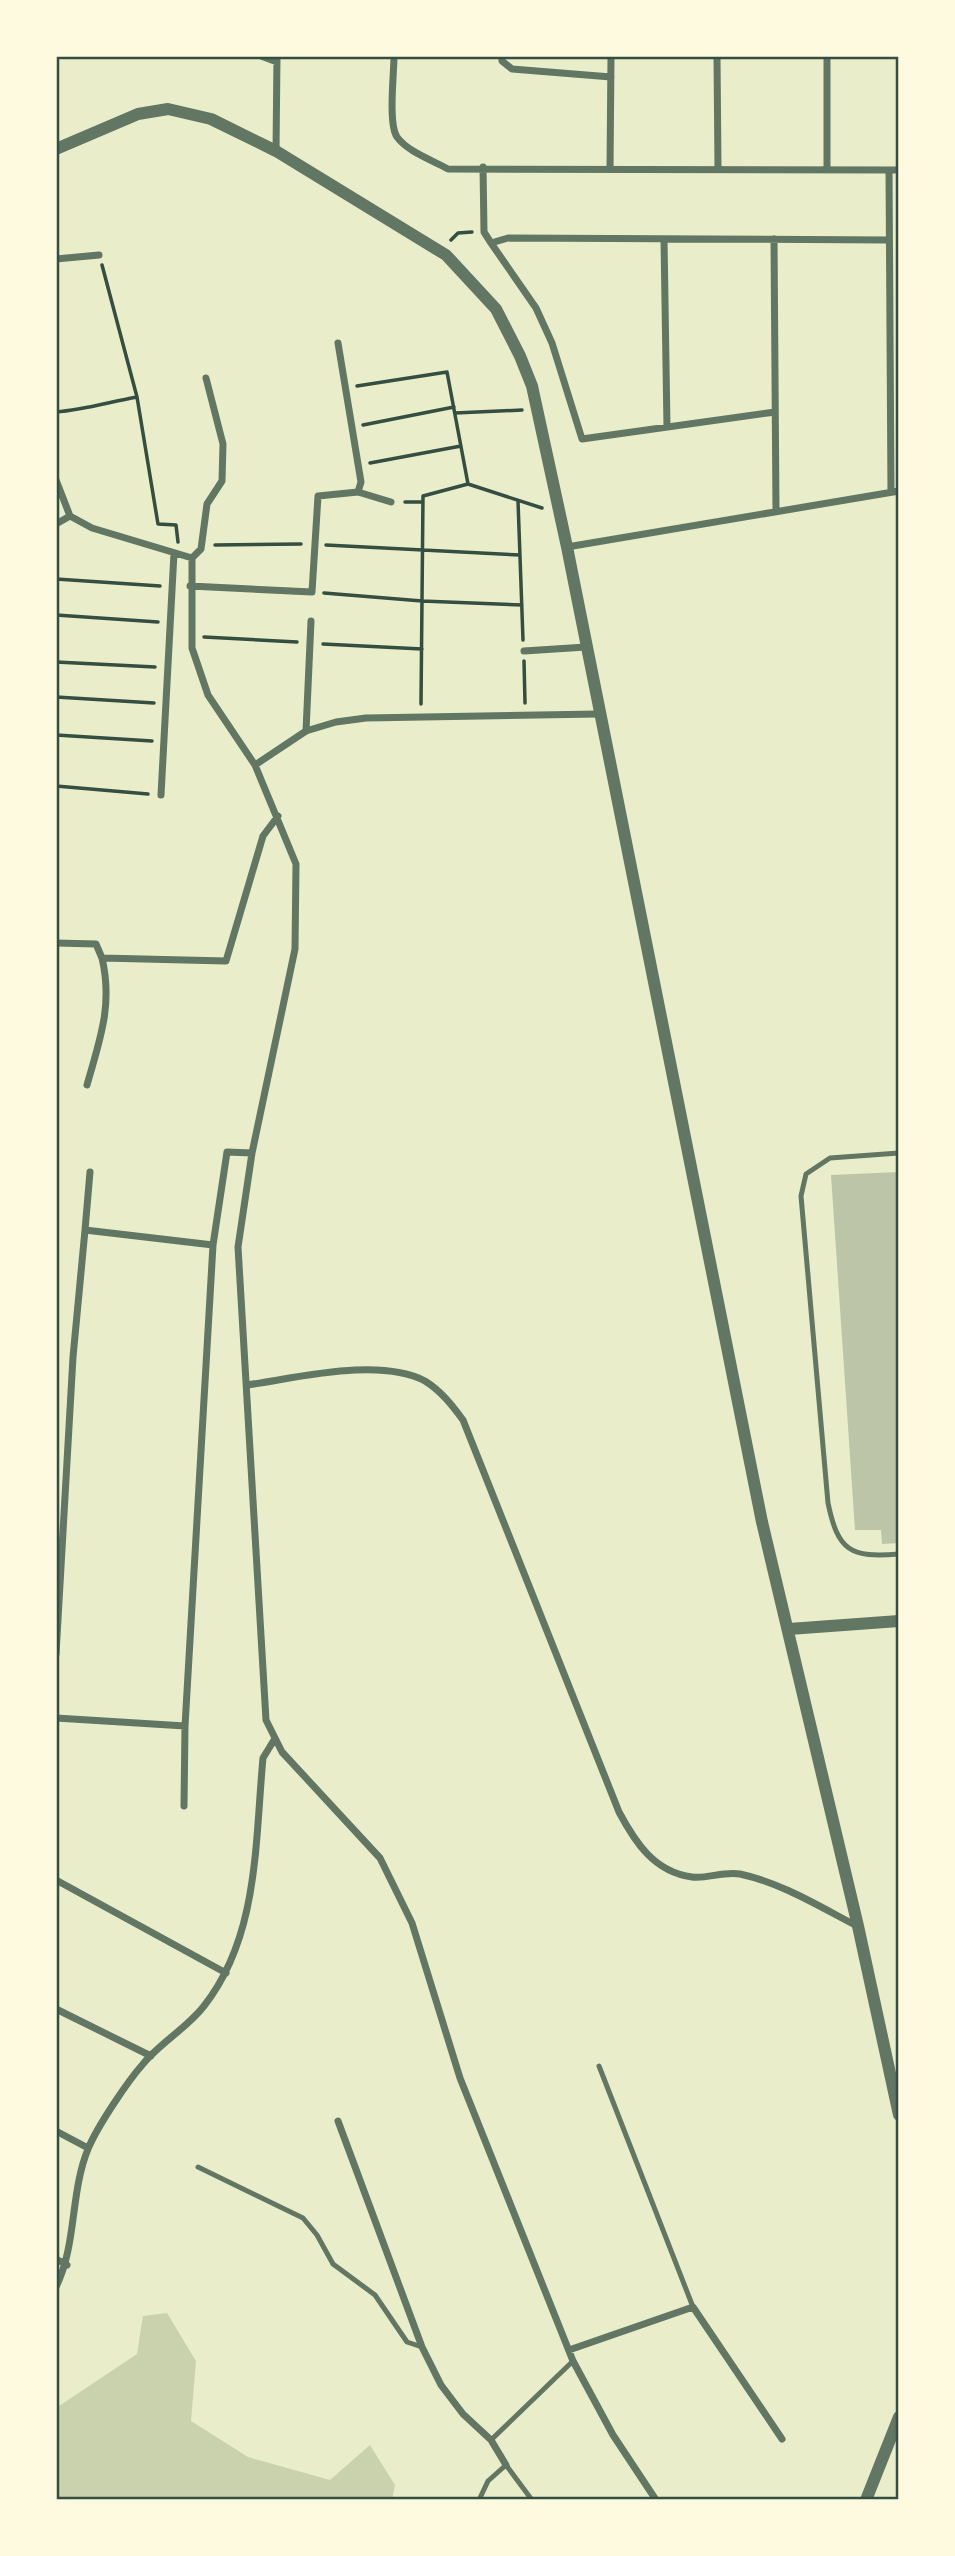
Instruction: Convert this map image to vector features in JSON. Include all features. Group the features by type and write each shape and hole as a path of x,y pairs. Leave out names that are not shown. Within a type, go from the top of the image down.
{"street":[{"path":"261,56 277,59 276,150"},
{"path":"394,56 392,124 397,137 411,149 448,169 899,170"},
{"path":"502,56 502,61 512,68 611,77"},
{"path":"610,169 611,56"},
{"path":"717,56 718,169"},
{"path":"827,56 827,168"},
{"path":"56,149 138,114 168,110 211,119 276,150 440,251 496,309 520,356 536,407 567,547 598,714 762,1522 858,1926 899,2115"},
{"path":"482,167 484,232 536,308 552,343 582,439 775,412"},
{"path":"567,547 895,491 889,170"},
{"path":"491,243 508,238 889,240"},
{"path":"664,239 667,427"},
{"path":"774,239 776,510"},
{"path":"56,259 99,255"},
{"path":"338,343 358,465 359,492"},
{"path":"206,378 223,444 222,481 207,504 201,549 192,558 192,648 208,695 256,765 296,864 295,948 252,1153 238,1247 262,1693 266,1720 274,1740 300,1773 380,1858 412,1923 460,2078 573,2361 612,2435 656,2500"},
{"path":"56,480 70,516 92,528 192,558"},
{"path":"191,586 312,592 318,496 359,492 391,502"},
{"path":"56,524 70,516"},
{"path":"162,795 176,553"},
{"path":"306,731 311,621"},
{"path":"524,651 586,648"},
{"path":"256,765 306,731 336,722 366,718 598,714"},
{"path":"103,958 226,961 263,836 278,816"},
{"path":"56,943 96,944 103,958 107,1018 87,1084"},
{"path":"184,1806 185,1726 214,1245 227,1152 252,1153"},
{"path":"56,1654 73,1357 90,1172"},
{"path":"85,1230 214,1245"},
{"path":"247,1385 351,1371 392,1370 424,1381 446,1397 463,1420 619,1812 636,1844 663,1867 692,1877 737,1874 779,1886 858,1926"},
{"path":"789,1629 899,1621"},
{"path":"56,1718 185,1726"},
{"path":"56,2287 67,2265 75,2198 88,2148 144,2062 204,2007 226,1973 246,1926 263,1758 274,1740"},
{"path":"56,1880 226,1973"},
{"path":"56,2009 151,2056"},
{"path":"338,2121 422,2347 441,2385 463,2414 491,2440 506,2465"},
{"path":"56,2131 88,2148"},
{"path":"56,2259 67,2265"},
{"path":"569,2350 693,2308 782,2439"},
{"path":"866,2500 899,2417"}],"lane":[{"path":"899,1153 830,1158 806,1174 800,1196 828,1503 835,1535 851,1550 875,1556 899,1554"},
{"path":"599,2066 693,2308"},
{"path":"198,2166 303,2218 317,2235 332,2264 375,2295 407,2342 422,2347"},
{"path":"491,2440 573,2361"},
{"path":"479,2500 488,2481 506,2465 532,2500"}],"path":[{"path":"440,251 458,233 484,232"},
{"path":"99,255 137,397 158,524 176,525 176,553"},
{"path":"345,388 447,372 468,484"},
{"path":"56,412 86,410 93,405 137,397"},
{"path":"352,427 454,410 518,411 536,407"},
{"path":"358,465 461,446"},
{"path":"421,717 424,495 468,484 539,508 558,506"},
{"path":"518,500 526,715"},
{"path":"391,502 424,502"},
{"path":"201,549 220,543 315,544 520,555"},
{"path":"56,579 172,586"},
{"path":"312,592 422,601 522,605"},
{"path":"56,615 171,623"},
{"path":"191,636 422,649"},
{"path":"56,662 169,667"},
{"path":"56,697 167,704"},
{"path":"56,735 165,741"},
{"path":"56,786 162,795"}],"green space":[{"path":"167,2313 196,2361 191,2421 248,2457 330,2480 370,2445 395,2485 392,2500 56,2500 56,2408 137,2354 143,2316"}],"building":[{"path":"899,1172 899,1543 882,1544 881,1530 855,1530 831,1175"}]}
